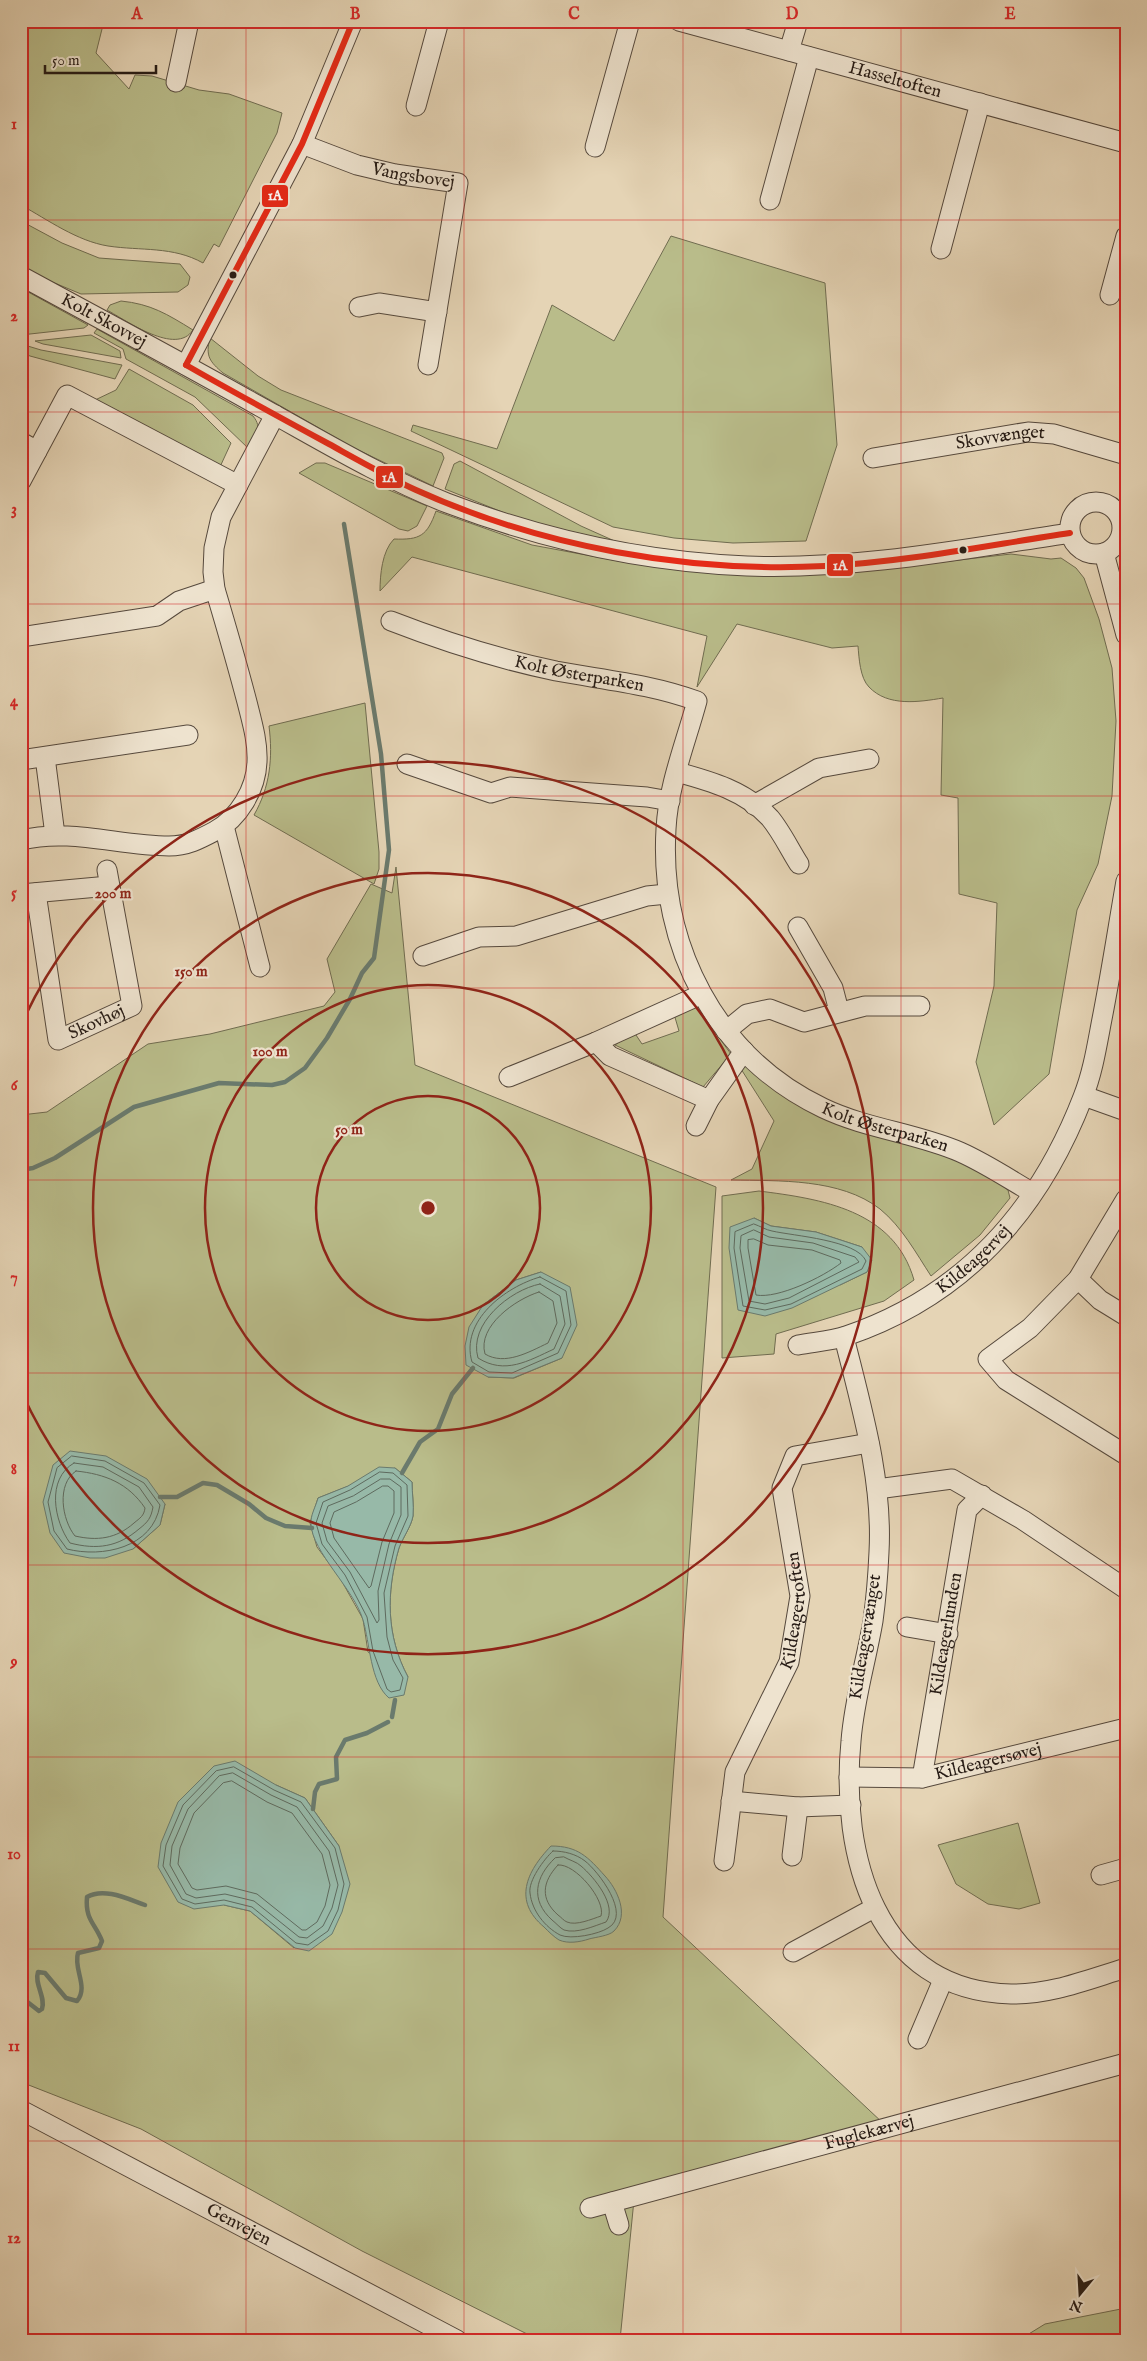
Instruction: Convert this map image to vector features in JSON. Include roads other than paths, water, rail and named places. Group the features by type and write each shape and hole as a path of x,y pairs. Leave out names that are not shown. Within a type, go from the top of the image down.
{"street":[{"path":"176,82 190,21"},
{"path":"186,365 302,144 353,21"},
{"path":"416,106 439,21"},
{"path":"595,147 630,21"},
{"name":"Hasseltoften","path":"679,21 1126,143"},
{"path":"789,51 798,21"},
{"path":"770,200 809,57"},
{"path":"941,249 980,103"},
{"name":"Vangsbovej","path":"302,144 358,165 395,174 458,183 428,365"},
{"path":"1110,295 1126,236"},
{"name":"Kolt Skovvej","path":"21,276 381,473 444,502 549,536 616,551 682,560 747,566 825,566 915,556 1070,533"},
{"path":"359,307 380,303 437,312"},
{"path":"21,482 29,446 67,395 238,484"},
{"path":"21,840 55,835 170,846 192,843 224,826 241,807 250,791 257,764 256,746 244,691 215,589 213,572 216,540 221,517 275,415"},
{"name":"Skovvænget","path":"873,458 1028,432 1054,434 1126,455"},
{"path":"1093,502 1111,506 1124,525 1118,544 1104,553 1085,552 1077,546 1070,533 1071,521 1077,510 1093,502"},
{"path":"1104,553 1126,635"},
{"path":"21,637 157,616 179,601 215,589"},
{"name":"Kolt Østerparken","path":"391,621 449,643 508,660 669,690 698,701 677,772 666,828 667,894 678,940 700,994 726,1031 759,1067 790,1089 823,1108 854,1121 961,1152 1033,1192"},
{"path":"21,760 188,735"},
{"path":"45,757 55,835"},
{"path":"754,805 819,768 869,759"},
{"path":"407,764 490,793 510,787 647,797 670,801"},
{"path":"677,772 721,784 754,805 770,818 799,864"},
{"path":"224,826 260,967"},
{"name":"Skovhøj","path":"108,878 132,1006 58,1040 29,894 108,878"},
{"name":"Kildeagervej","path":"798,1346 844,1337 881,1322 929,1297 961,1274 990,1248 1033,1192 1058,1152 1084,1096 1096,1047 1126,881"},
{"path":"423,956 478,937 516,936 647,896 667,894"},
{"path":"798,927 833,988 839,1011"},
{"path":"509,1077 596,1042 700,994"},
{"path":"726,1031 747,1014 770,1009 804,1022 839,1011 865,1006 920,1006"},
{"path":"596,1042 610,1056 709,1100"},
{"path":"696,1126 709,1100 744,1051"},
{"path":"1084,1096 1126,1111"},
{"path":"1126,1199 1078,1279 1030,1328 988,1359 1006,1380 1126,1455"},
{"path":"1078,1279 1100,1300 1126,1316"},
{"name":"Kildeagervænget","path":"844,1337 869,1443 877,1489 879,1518 879,1560 873,1621 857,1692 850,1743 849,1777 854,1835 862,1876 874,1908 892,1937 915,1961 943,1980 973,1990 1011,1994 1045,1992 1126,1968"},
{"name":"Kildeagertoften","path":"724,1861 735,1772 790,1662 800,1596 782,1488 795,1456 869,1443"},
{"path":"877,1489 952,1479 982,1495 1126,1589"},
{"name":"Kildeagerlunden","path":"922,1778 948,1634 967,1510 982,1495"},
{"path":"907,1627 948,1634"},
{"name":"Kildeagersøvej","path":"849,1777 922,1778 1126,1728"},
{"path":"731,1801 798,1807 851,1805"},
{"path":"792,1856 798,1807"},
{"path":"1101,1875 1126,1868"},
{"path":"793,1952 874,1908"},
{"path":"918,2039 943,1980"},
{"name":"Fuglekærvej","path":"590,2208 1126,2064"},
{"name":"Genvejen","path":"21,2110 457,2340"},
{"path":"612,2202 619,2225"}],"water":[{"path":"754,1218 771,1226 816,1232 862,1247 872,1260 867,1272 792,1308 765,1316 738,1310 729,1248 730,1227"},
{"path":"541,1272 570,1287 577,1325 562,1358 513,1378 488,1377 466,1365 465,1346 469,1327 483,1305 516,1280"},
{"path":"70,1451 106,1456 147,1479 165,1504 160,1525 133,1549 105,1558 90,1558 64,1553 50,1533 43,1502 53,1465"},
{"path":"379,1467 395,1468 412,1482 413,1503 413,1516 399,1548 390,1597 390,1614 395,1646 408,1677 404,1695 389,1698 383,1691 374,1672 363,1620 358,1608 318,1546 311,1524 312,1514 318,1498 348,1486"},
{"path":"235,1761 276,1785 305,1798 339,1846 350,1884 342,1912 332,1934 309,1951 295,1948 250,1911 224,1905 194,1909 178,1902 158,1867 161,1843 178,1802 214,1766"},
{"path":"551,1846 575,1850 588,1858 614,1888 620,1902 621,1917 619,1925 612,1933 578,1942 563,1941 553,1936 534,1917 528,1907 526,1886 535,1866"}],"waterway":[{"path":"21,1170 33,1168 55,1158 134,1107 219,1083 272,1085 285,1082 305,1068 327,1038 350,999 362,973 374,958 389,850 381,754 344,524"},
{"path":"402,1473 420,1442 438,1429 452,1394 473,1368"},
{"path":"160,1497 177,1497 203,1483 217,1485 249,1504 266,1518 285,1526 312,1528"},
{"path":"392,1717 395,1700"},
{"path":"313,1809 315,1792 319,1784 337,1779 336,1757 345,1740 367,1733 388,1722"},
{"path":"21,1997 39,2011 42,2009 43,2004 37,1977 38,1972 45,1973 66,1998 77,2001 82,1990 77,1965 78,1953 99,1948 102,1941 89,1916 87,1897 101,1893 124,1897 145,1905"}]}
